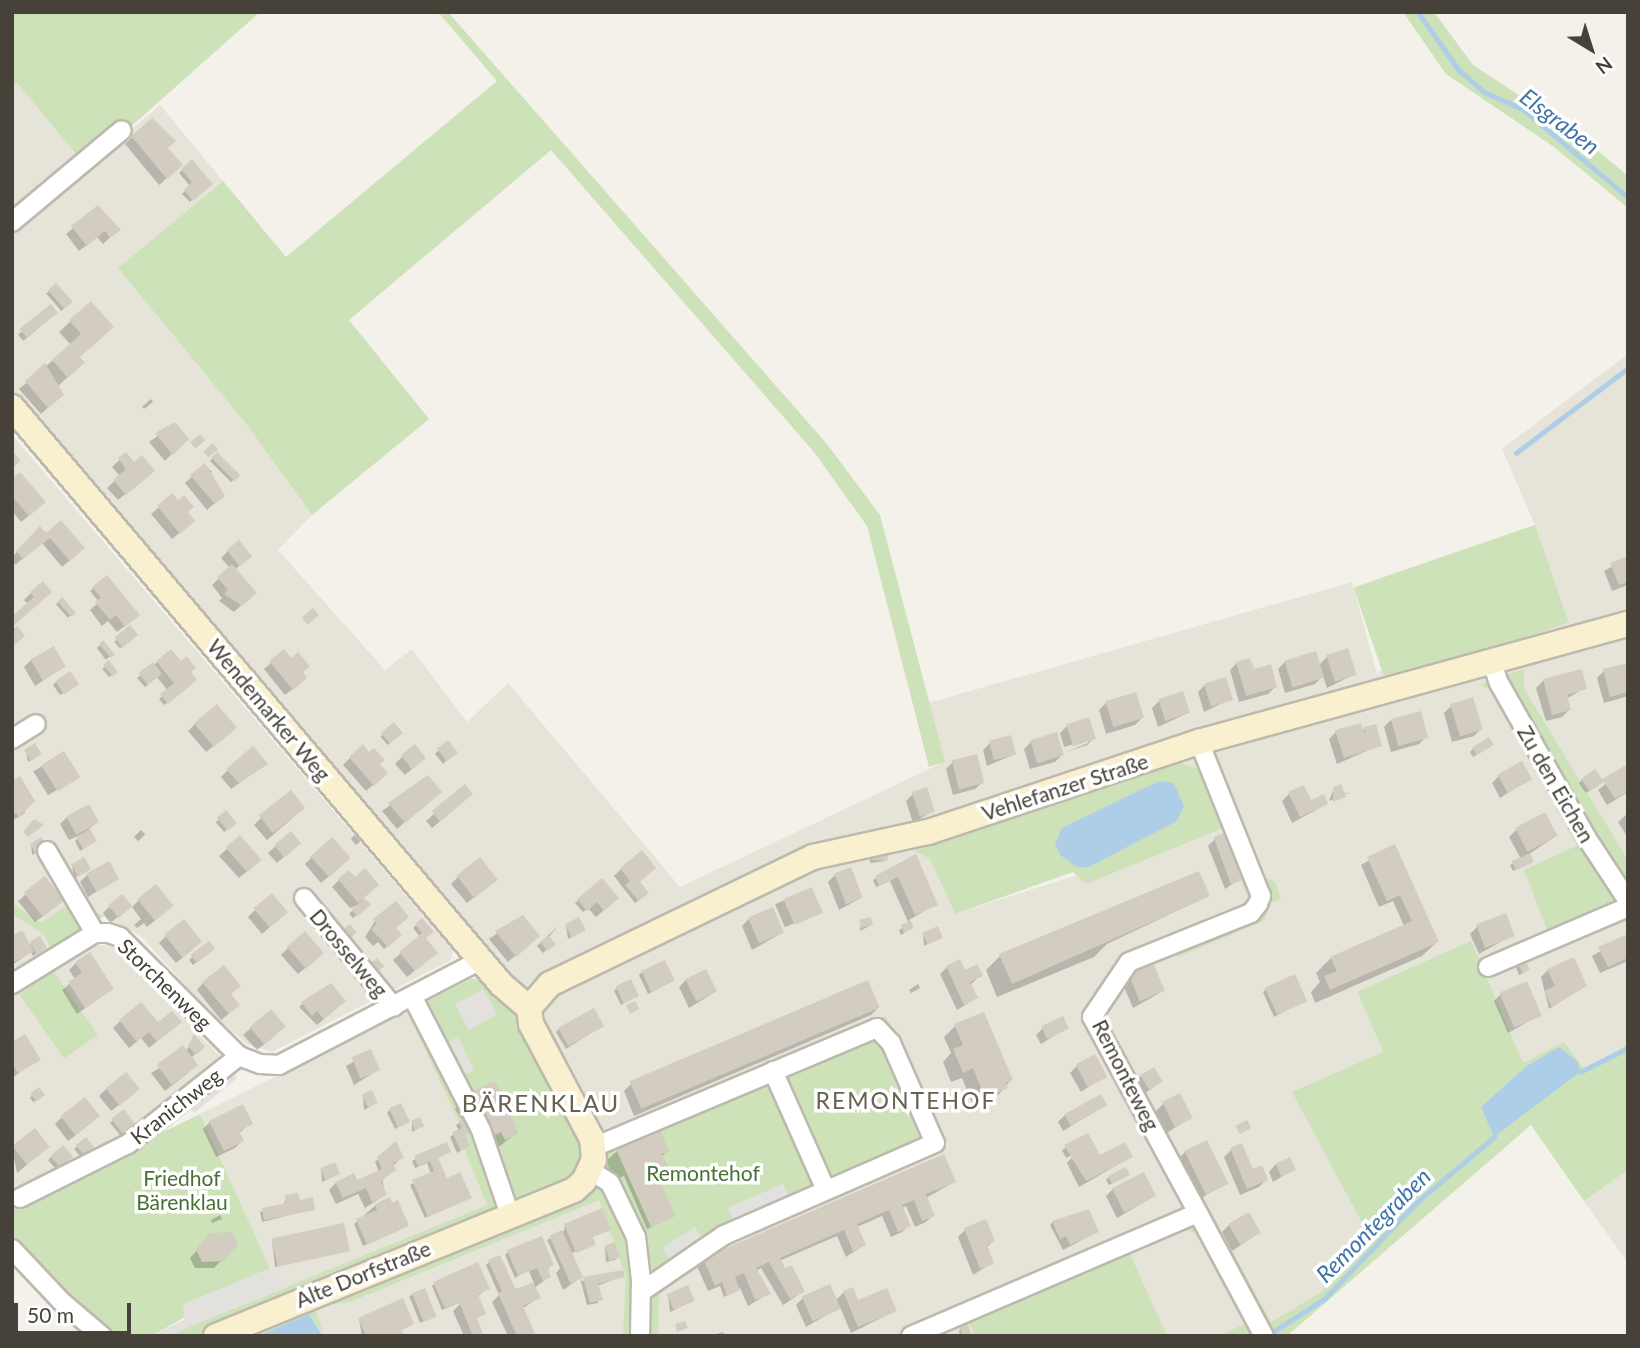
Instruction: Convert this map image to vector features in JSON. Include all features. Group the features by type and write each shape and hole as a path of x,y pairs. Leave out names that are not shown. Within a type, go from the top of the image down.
{"street":[{"path":"12,222 122,130"},
{"name":"Wendemarker Weg","path":"12,407 513,998 529,1008"},
{"name":"Vehlefanzer Straße","path":"529,1008 550,984 813,857 941,828 1199,742 1628,624"},
{"name":"Zu den Eichen","path":"1492,663 1499,683 1586,837 1628,901"},
{"path":"12,739 36,724"},
{"name":"Remonteweg","path":"1199,742 1261,897 1251,914 1129,962 1092,1017 1264,1336"},
{"path":"47,850 95,933"},
{"name":"Drosselweg","path":"304,898 394,1007"},
{"path":"1488,967 1628,907"},
{"name":"Storchenweg","path":"12,984 95,933 120,937 239,1056"},
{"name":"Kranichweg","path":"20,1198 128,1144 239,1056 260,1064 278,1065 413,998 481,960"},
{"path":"413,998 481,1130 510,1215"},
{"path":"529,1008 531,1024 593,1159 610,1182 636,1237 641,1292 640,1336"},
{"path":"593,1159 774,1071 877,1028 891,1043 935,1143 724,1234 641,1292"},
{"path":"774,1071 826,1190"},
{"name":"Alte Dorfstraße","path":"216,1336 574,1190 593,1159"},
{"path":"911,1336 1198,1213"},
{"path":"12,1249 61,1301 102,1336"}],"shaded area":[{"path":"17,83 77,155 12,211 12,87"},
{"path":"160,105 223,181 118,268 247,425 312,515 278,550 385,670 412,649 467,722 508,683 680,887 944,762 928,703 1352,582 1377,674 1535,525 1502,449 1628,354 1628,1044 1585,1070 1523,1064 1357,992 1383,1052 1293,1093 1370,1238 1320,1293 1271,1322 1247,1324 1218,1336 1167,1336 1127,1250 969,1321 975,1336 324,1336 315,1307 350,1302 599,1199 605,1138 547,1021 512,975 12,389 12,232","holes":["1223,828 955,914 930,859 915,851"]},
{"path":"12,435 453,951 451,960 272,1052 248,1045 206,1008 141,936 93,911 57,847 70,904 41,923 12,903"},
{"path":"12,914 43,934 52,950 12,976"},
{"path":"95,945 113,946 220,1056 125,1138 12,1197 12,996"},
{"path":"483,989 497,1014 469,1030 455,1005"},
{"path":"407,1011 470,1146 464,1150 487,1205 288,1287 270,1268 200,1114"},
{"path":"458,1037 474,1070 464,1075 448,1042"},
{"path":"229,1068 237,1078 194,1113 186,1103"},
{"path":"1628,1170 1628,1263 1584,1201"},
{"path":"783,1184 788,1196 733,1219 728,1207"},
{"path":"695,1227 702,1238 669,1259 662,1248"},
{"path":"270,1268 288,1287 167,1336 152,1336 184,1320 183,1304"}],"green space":[{"path":"12,12 260,12 12,232 12,212 77,155 17,83 12,87"},
{"path":"438,12 448,12 827,444 880,515 945,762 929,767 867,526 814,452 551,150 349,320 429,419 312,515 247,425 118,268 223,181 286,257 497,81"},
{"path":"1403,12 1434,12 1473,65 1578,134 1628,176 1628,208 1554,147 1446,74"},
{"path":"1535,525 1569,622 1387,685 1353,588"},
{"path":"1524,669 1524,689 1628,860 1628,922 1610,920 1548,932 1524,870 1578,845 1489,689 1479,685"},
{"path":"1217,758 1260,875 1275,882 1281,899 1270,903 1264,921 1177,957 1175,951 1129,969 1102,1012 1271,1322 1320,1293 1370,1238 1292,1092 1383,1052 1357,992 1471,941 1523,1063 1564,1042 1585,1070 1628,1044 1628,1170 1584,1201 1531,1125 1287,1336 1218,1336 1247,1323 1198,1234 1180,1228 1128,1250 1167,1336 975,1336 968,1321 933,1336 892,1336 1177,1212 1182,1204 1081,1015 1119,963 1249,901 1223,828 1086,884 1073,872 955,914 930,859 914,851 1180,763 1200,769","holes":["1559,1047 1481,1107 1525,1067"]},
{"path":"57,847 93,911 104,916 52,950 43,934 12,914 12,903 41,923 69,904 40,857"},
{"path":"53,971 98,1035 64,1058 19,995"},
{"name":"Remontehof","path":"512,975 547,1021 605,1138 886,1016 940,1146 660,1269 658,1336 623,1336 626,1277 599,1200 350,1302 315,1307 324,1336 309,1314 258,1336 167,1336 487,1205 464,1149 470,1146 407,1011 471,979"},
{"name":"Friedhof Bärenklau","path":"200,1114 270,1268 152,1336 109,1336 12,1242 12,1206"}],"water":[{"path":"1159,781 1174,783 1184,806 1177,821 1089,867 1077,867 1060,855 1055,844 1062,828"},
{"path":"1559,1047 1578,1062 1580,1072 1494,1137 1481,1107 1525,1067"},
{"path":"309,1314 323,1336 258,1336"}],"building":[{"path":"152,118 176,141 168,148 183,165 167,179 131,136"},
{"path":"192,159 213,184 193,201 184,190 192,182 181,169"},
{"path":"98,205 121,230 110,238 105,231 87,246 71,226"},
{"path":"56,283 73,302 65,309 48,290"},
{"path":"91,301 114,327 80,357 85,362 68,378 52,360 81,334 69,320"},
{"path":"51,304 58,313 26,337 19,329"},
{"path":"45,363 64,395 48,408 25,381"},
{"path":"175,422 189,439 173,455 155,433"},
{"path":"200,434 205,440 195,448 190,442"},
{"path":"213,443 218,449 208,457 203,451"},
{"path":"12,450 21,461 12,468"},
{"path":"126,452 134,462 142,455 155,471 126,495 113,480 126,469 118,458"},
{"path":"217,452 240,475 235,481 211,458"},
{"path":"205,463 225,496 215,504 190,475"},
{"path":"20,472 46,502 29,516 12,496 12,478"},
{"path":"172,493 178,500 184,495 194,507 188,512 195,521 180,534 157,506"},
{"path":"61,520 85,548 70,561 50,538 23,559 16,551 40,526 46,533"},
{"path":"239,540 252,556 240,566 227,550"},
{"path":"1628,556 1628,582 1619,585 1610,563"},
{"path":"232,564 257,593 242,606 224,594 228,590 217,577"},
{"path":"107,575 140,615 125,627 116,615 110,620 95,602 101,598 92,587"},
{"path":"43,581 52,592 12,627 12,616 34,597 30,592"},
{"path":"62,597 76,613 71,617 57,601"},
{"path":"313,608 319,615 308,625 302,618"},
{"path":"130,625 138,635 123,648 114,638"},
{"path":"17,626 25,636 12,647 12,630"},
{"path":"103,640 115,655 111,658 99,644"},
{"path":"54,646 66,667 43,680 31,660"},
{"path":"1348,648 1357,675 1335,682 1326,655"},
{"path":"171,649 181,661 187,656 196,668 191,672 197,680 168,704 160,694 174,683 156,661"},
{"path":"284,649 291,658 298,652 310,666 303,672 307,678 293,690 269,661"},
{"path":"1316,651 1324,678 1293,687 1284,661"},
{"path":"1250,658 1254,669 1271,664 1277,687 1246,696 1236,662"},
{"path":"109,660 118,672 113,676 103,665"},
{"path":"153,662 162,674 148,685 139,673"},
{"path":"1628,663 1628,692 1610,697 1603,669"},
{"path":"1582,669 1587,689 1567,695 1571,710 1552,715 1543,679"},
{"path":"70,671 79,684 64,694 55,681"},
{"path":"1226,677 1233,700 1211,707 1204,684"},
{"path":"1183,691 1190,713 1165,721 1158,699"},
{"path":"1136,692 1144,718 1113,727 1105,701"},
{"path":"1473,697 1483,730 1460,737 1450,704"},
{"path":"217,704 237,728 214,747 194,723"},
{"path":"1421,711 1428,738 1398,746 1391,719"},
{"path":"1089,717 1096,739 1073,746 1066,724"},
{"path":"394,722 403,733 390,744 381,733"},
{"path":"1361,723 1366,738 1364,727 1376,724 1382,746 1344,758 1335,730"},
{"path":"1057,732 1064,755 1037,763 1030,740"},
{"path":"1011,735 1016,754 994,760 989,741"},
{"path":"1489,737 1494,745 1477,755 1472,748"},
{"path":"448,740 458,753 447,761 437,749"},
{"path":"35,743 42,754 31,761 24,750"},
{"path":"363,744 369,752 374,748 385,760 380,764 388,773 374,786 349,757"},
{"path":"415,744 426,758 412,769 401,755"},
{"path":"253,746 268,764 239,783 226,769"},
{"path":"64,751 80,777 58,792 41,765"},
{"path":"977,754 984,783 959,789 952,760"},
{"path":"1522,761 1532,779 1508,793 1498,775"},
{"path":"1628,764 1628,791 1615,799 1604,782 1590,791 1581,779 1595,769 1602,779"},
{"path":"428,775 442,792 405,823 388,803"},
{"path":"20,776 35,801 19,817 16,813 12,816 12,781"},
{"path":"465,784 473,794 440,821 432,811"},
{"path":"1341,784 1346,797 1333,802 1333,787"},
{"path":"1304,785 1311,800 1324,794 1328,804 1300,817 1288,792"},
{"path":"927,787 935,812 920,817 912,792"},
{"path":"291,790 305,808 273,833 259,815"},
{"path":"89,804 99,822 76,835 66,817"},
{"path":"226,810 237,823 228,831 217,818"},
{"path":"1545,812 1558,836 1528,852 1515,828"},
{"path":"34,819 44,825 28,837 23,832"},
{"path":"90,829 97,841 83,849 76,837"},
{"path":"291,831 301,843 284,857 274,845"},
{"path":"1225,833 1242,880 1231,884 1214,837"},
{"path":"240,835 262,860 247,872 226,847"},
{"path":"41,837 47,847 36,854 30,844"},
{"path":"332,837 351,858 329,877 310,856"},
{"path":"1395,844 1439,942 1330,990 1324,976 1337,971 1330,957 1412,921 1400,895 1387,901 1367,857"},
{"path":"642,850 656,868 640,882 649,893 639,901 625,885 630,881 620,868"},
{"path":"873,851 888,852 887,861 872,860"},
{"path":"1530,853 1534,862 1516,870 1512,861"},
{"path":"916,854 938,905 915,915 898,877 879,886 875,876"},
{"path":"84,857 91,869 78,877 71,864"},
{"path":"480,857 498,880 474,898 456,875"},
{"path":"109,861 119,879 96,892 86,874"},
{"path":"851,867 863,898 846,904 834,873"},
{"path":"365,868 379,885 358,903 338,879 349,870 355,877"},
{"path":"1199,871 1210,896 1012,984 999,954"},
{"path":"45,876 64,900 43,917 24,893"},
{"path":"602,878 619,898 604,911 597,902 587,911 577,899"},
{"path":"156,884 174,906 155,921 137,899"},
{"path":"812,887 823,913 794,925 783,899"},
{"path":"272,893 288,912 270,928 254,908"},
{"path":"122,894 132,906 118,918 108,906"},
{"path":"365,898 371,905 357,917 351,910"},
{"path":"396,901 409,917 396,928 402,935 388,947 371,929 377,924 373,919"},
{"path":"773,907 784,933 759,943 748,918"},
{"path":"1506,913 1515,936 1485,948 1476,924"},
{"path":"523,915 540,936 516,957 495,931"},
{"path":"579,917 586,930 572,938 565,925"},
{"path":"871,917 873,925 861,928 859,920"},
{"path":"422,918 434,932 426,938 438,953 415,971 399,952 422,933 415,924"},
{"path":"184,919 202,942 182,957 164,934"},
{"path":"911,921 914,928 904,933 901,925"},
{"path":"350,924 357,933 346,941 339,933"},
{"path":"938,926 943,938 927,945 922,933"},
{"path":"22,930 34,951 12,963 12,936"},
{"path":"305,931 324,953 306,969 287,947"},
{"path":"1628,934 1628,958 1608,967 1598,947"},
{"path":"548,935 556,944 548,951 540,942"},
{"path":"40,936 47,948 37,954 30,942"},
{"path":"209,941 215,949 197,963 191,955"},
{"path":"90,952 114,989 85,1008 68,982 82,973 75,962"},
{"path":"1574,957 1587,986 1552,1007 1544,991 1555,986 1547,969"},
{"path":"377,958 384,966 374,975 366,967"},
{"path":"1524,958 1530,970 1523,973 1517,962"},
{"path":"960,959 965,970 977,964 983,976 970,982 978,998 964,1005 946,966"},
{"path":"665,960 675,981 651,992 641,971"},
{"path":"1153,963 1165,991 1140,1001 1128,974"},
{"path":"224,965 241,986 231,994 240,1005 229,1014 202,982"},
{"path":"706,969 717,991 696,1002 685,979"},
{"path":"1295,974 1307,1001 1277,1015 1265,987"},
{"path":"631,979 639,996 624,1003 616,986"},
{"path":"868,980 880,1008 641,1109 630,1081"},
{"path":"1527,981 1542,1016 1514,1028 1499,993"},
{"path":"331,983 346,1001 324,1019 317,1011 312,1016 301,1002"},
{"path":"635,1001 639,1009 630,1014 626,1006"},
{"path":"141,1002 158,1022 172,1011 182,1022 157,1042 149,1032 137,1042 119,1020"},
{"path":"594,1008 604,1026 568,1046 558,1028"},
{"path":"271,1009 286,1027 264,1045 250,1027"},
{"path":"984,1012 1013,1080 1006,1083 1008,1088 985,1098 973,1068 963,1073 953,1049 963,1045 954,1024"},
{"path":"1063,1016 1069,1029 1047,1039 1041,1026"},
{"path":"25,1034 41,1060 18,1073 12,1064 12,1042"},
{"path":"194,1034 205,1047 196,1055 188,1046"},
{"path":"183,1045 198,1065 172,1085 157,1065"},
{"path":"371,1049 380,1070 361,1078 352,1057"},
{"path":"1095,1054 1107,1077 1088,1087 1076,1064"},
{"path":"1154,1067 1163,1082 1149,1090 1140,1075"},
{"path":"126,1072 140,1089 120,1105 106,1088"},
{"path":"494,1081 517,1115 512,1117 518,1133 505,1140 501,1132 495,1135 469,1093"},
{"path":"39,1087 45,1095 36,1102 30,1094"},
{"path":"372,1090 378,1103 368,1107 362,1095"},
{"path":"1180,1093 1193,1118 1175,1127 1162,1102"},
{"path":"1101,1094 1107,1105 1071,1126 1064,1114"},
{"path":"85,1097 100,1116 75,1135 61,1116"},
{"path":"401,1103 410,1122 398,1128 389,1108"},
{"path":"243,1104 253,1124 239,1131 244,1141 224,1151 209,1121"},
{"path":"124,1109 136,1125 123,1135 111,1119"},
{"path":"420,1117 424,1126 415,1130 411,1121"},
{"path":"467,1117 474,1131 465,1135 470,1146 461,1151 452,1132 462,1128 458,1121"},
{"path":"1247,1120 1251,1128 1240,1134 1235,1126"},
{"path":"35,1128 50,1147 27,1165 12,1146"},
{"path":"660,1130 669,1151 662,1154 671,1174 659,1179 676,1216 651,1227 616,1149"},
{"path":"1088,1133 1100,1155 1125,1142 1133,1157 1086,1181 1064,1145"},
{"path":"86,1137 94,1147 84,1155 76,1145"},
{"path":"1207,1140 1228,1184 1206,1195 1185,1151"},
{"path":"396,1141 404,1158 393,1163 396,1170 381,1181 387,1195 372,1202 366,1188 343,1198 335,1182 354,1173 357,1180 382,1169 377,1157"},
{"path":"447,1142 451,1152 438,1158 447,1178 460,1172 472,1198 428,1217 412,1180 434,1171 430,1161 418,1166 414,1156"},
{"path":"1242,1143 1253,1169 1262,1165 1268,1180 1247,1189 1230,1148"},
{"path":"63,1145 73,1156 60,1168 50,1156"},
{"path":"944,1154 956,1182 926,1194 935,1216 922,1221 914,1200 902,1205 911,1226 898,1232 889,1210 857,1224 866,1245 853,1251 844,1230 780,1258 785,1268 792,1265 805,1292 790,1299 769,1262 756,1268 771,1294 755,1300 744,1273 735,1277 740,1290 727,1296 722,1282 715,1286 703,1258"},
{"path":"1290,1157 1296,1170 1281,1176 1275,1164"},
{"path":"335,1162 340,1174 325,1180 320,1168"},
{"path":"1126,1167 1130,1175 1112,1184 1108,1176"},
{"path":"1144,1172 1156,1196 1124,1212 1112,1188"},
{"path":"298,1193 300,1200 313,1197 315,1210 264,1220 262,1208 286,1203 285,1195"},
{"path":"390,1197 392,1203 398,1200 409,1226 367,1245 356,1219 377,1210 375,1204"},
{"path":"602,1208 611,1230 593,1237 596,1245 576,1253 564,1224"},
{"path":"1089,1209 1099,1232 1070,1245 1066,1236 1060,1239 1052,1221"},
{"path":"1249,1212 1261,1233 1240,1245 1228,1224"},
{"path":"986,1219 995,1241 987,1245 994,1264 980,1269 964,1228"},
{"path":"344,1223 350,1251 278,1267 272,1238"},
{"path":"562,1230 583,1278 570,1283 549,1236"},
{"path":"232,1232 238,1245 223,1261 202,1262 196,1249 210,1233"},
{"path":"542,1236 554,1265 548,1268 551,1277 543,1281 537,1268 518,1276 507,1250"},
{"path":"615,1242 620,1257 609,1261 605,1245"},
{"path":"500,1255 516,1290 533,1282 541,1298 523,1306 535,1333 528,1336 517,1336 498,1293 502,1291 488,1260"},
{"path":"478,1262 490,1289 478,1294 486,1314 477,1318 484,1336 473,1336 459,1302 445,1308 433,1282"},
{"path":"623,1270 625,1277 598,1284 603,1300 590,1303 583,1277"},
{"path":"830,1284 841,1309 813,1321 802,1297"},
{"path":"688,1285 695,1301 674,1310 667,1294"},
{"path":"853,1287 858,1300 887,1288 897,1311 858,1327 843,1291"},
{"path":"425,1288 437,1317 424,1322 412,1293"},
{"path":"403,1298 414,1324 402,1330 404,1336 366,1336 358,1318"},
{"path":"685,1321 688,1328 677,1332 675,1324"},
{"path":"967,1322 972,1336 963,1336 959,1325"}],"waterway":[{"name":"Elsgraben","path":"1418,12 1459,70 1484,92 1523,109 1628,197"},
{"name":"Remontegraben","path":"1516,453 1628,368"},
{"name":"Remontegraben","path":"1580,1072 1628,1048"},
{"name":"Remontegraben","path":"1273,1332 1324,1299 1416,1203 1494,1137"}],"district":[{"name":"REMONTEHOF","path":"906,1100"},
{"name":"BÄRENKLAU","path":"541,1103"}]}
